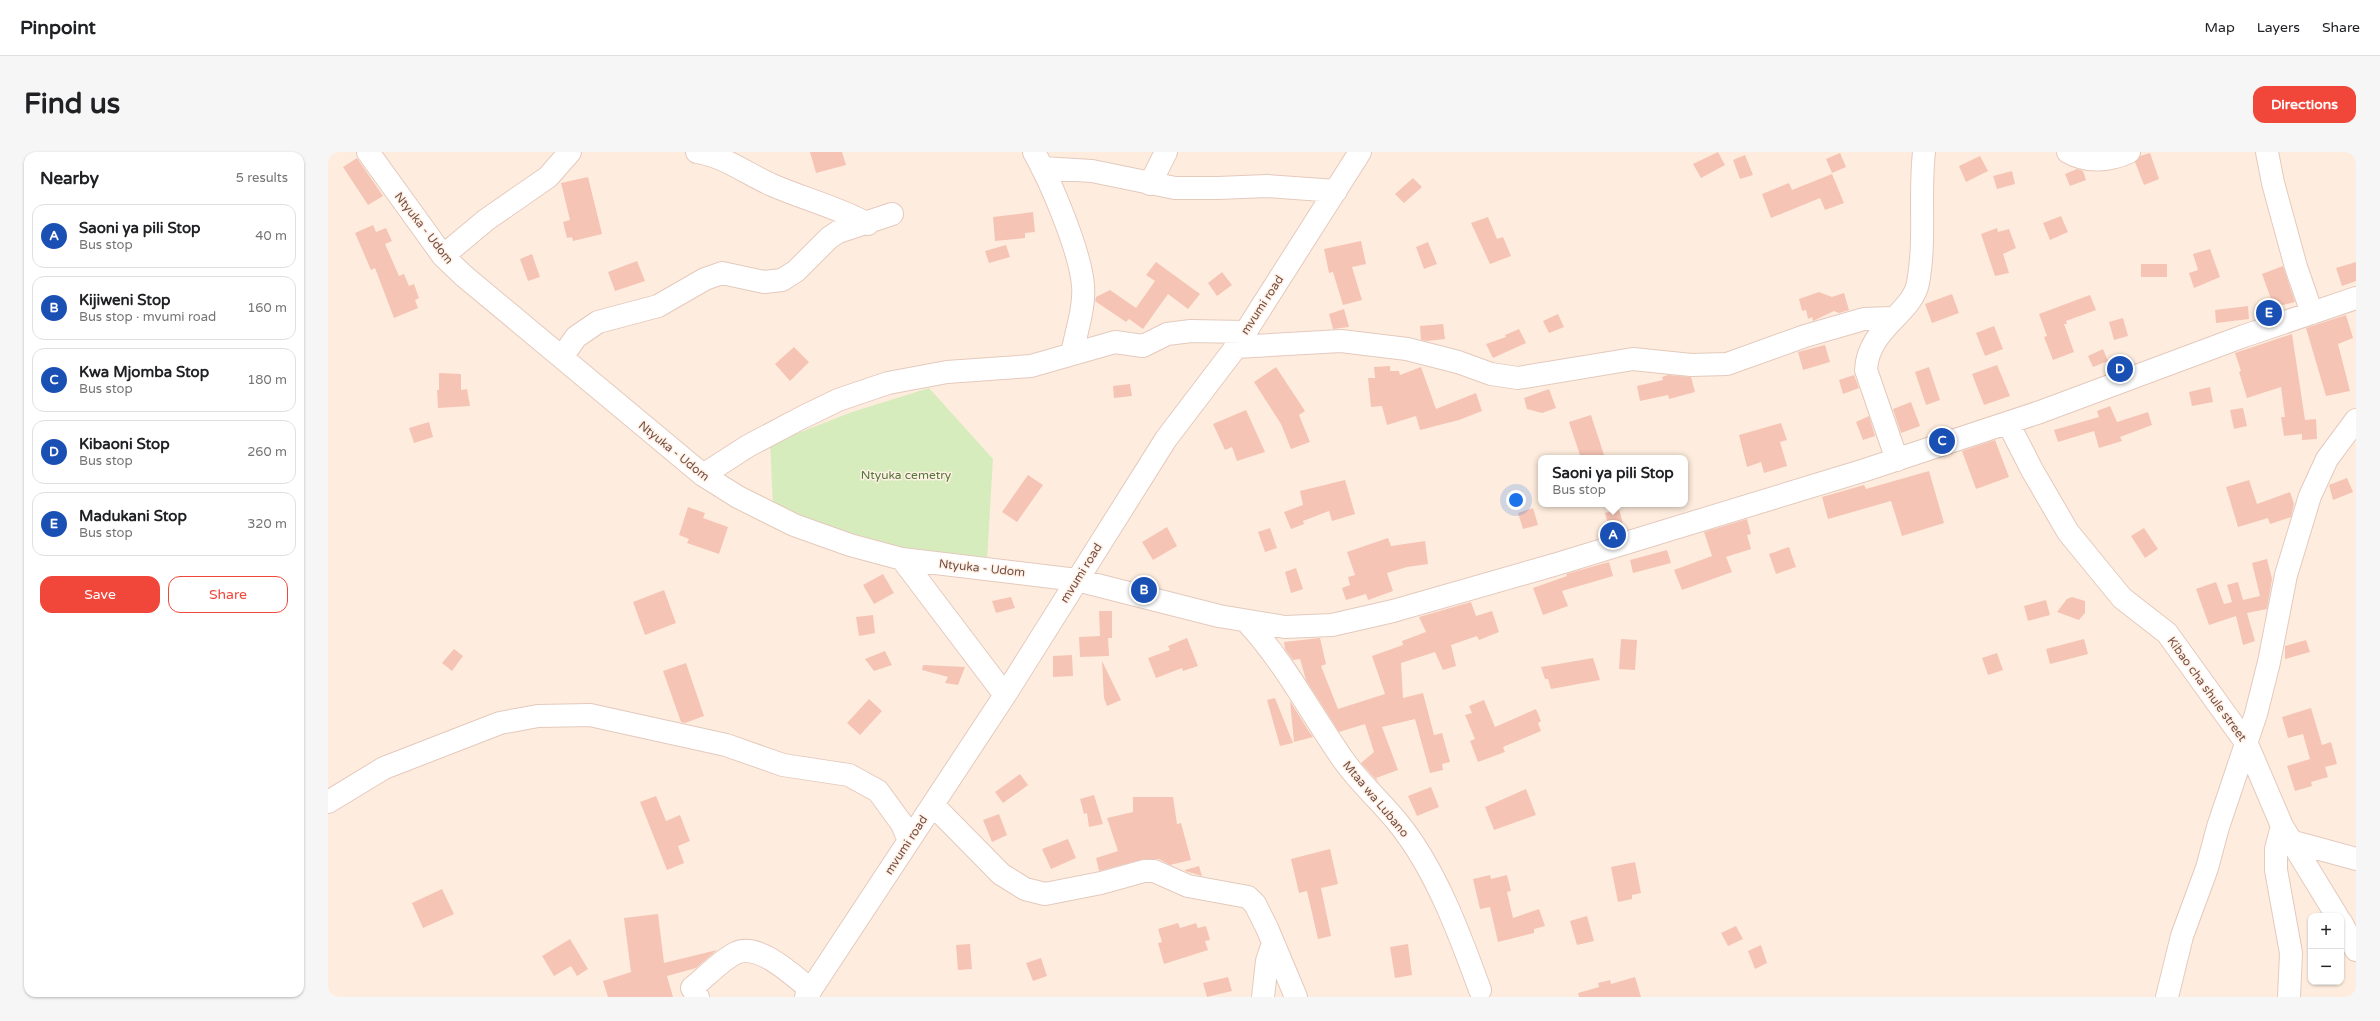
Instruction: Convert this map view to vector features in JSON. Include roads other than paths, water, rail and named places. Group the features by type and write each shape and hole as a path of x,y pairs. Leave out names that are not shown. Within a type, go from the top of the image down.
{"street":[{"name":"Ntyuka - Udom","path":"368,152 443,256 703,475 738,497 794,525 850,546 902,559 1076,580 1247,622 1285,627 1309,627 1363,619 1557,564 1897,460 2008,423 2356,298"},
{"path":"443,256 486,220 548,177 570,152"},
{"path":"697,152 717,157 773,185 849,214 868,224"},
{"path":"1150,184 1166,152"},
{"name":"mvumi road","path":"808,994 1005,695 1166,439 1240,340 1360,152"},
{"path":"1897,460 1866,370 1867,356 1892,318 1907,302 1918,284 1922,238 1921,180 1924,152"},
{"path":"2068,152 2088,159 2109,160 2129,152"},
{"path":"2267,152 2272,183 2298,273 2312,313"},
{"path":"1038,160 1092,170 1150,184 1188,188 1267,186 1336,191"},
{"path":"1038,160 1075,250 1083,285 1082,309 1072,354"},
{"path":"562,357 576,336 598,322 658,306 705,279 722,274 764,282 782,280 796,271 829,238 838,232 868,224 892,214"},
{"path":"703,475 783,426 838,400 869,389 934,373 1031,366 1115,342 1143,346 1167,334 1191,331 1240,340 1340,341 1407,349 1458,362 1491,374 1518,378 1633,359 1691,365 1727,364 1805,336 1864,319 1892,318"},
{"path":"2167,997 2182,936 2202,880 2246,744 2269,662 2286,575 2310,496 2327,459 2356,420"},
{"name":"Kibao cha shule street","path":"2008,423 2032,470 2068,532 2122,598 2167,634 2246,744 2288,834 2335,913"},
{"path":"902,559 1005,695"},
{"name":"Mtaa wa Lubano","path":"1247,622 1268,645 1286,670 1346,764 1409,838 1444,903 1480,990"},
{"path":"328,802 384,768 500,723 538,716 590,715 726,745 783,765 849,775 878,791 902,824 909,841"},
{"path":"932,805 1001,874 1025,889 1045,894 1101,883 1144,871 1154,871 1188,886 1248,897 1255,904 1296,997"},
{"path":"2289,997 2291,953 2276,870 2276,849 2288,834 2356,859"},
{"path":"2344,928 2356,950"},
{"path":"1263,997 1267,961 1273,943"},
{"path":"698,997 692,988 737,952 748,950 774,961 808,994"}],"place":[{"name":"Madukani Stop","path":"2269,313"},
{"name":"Kibaoni Stop","path":"2120,369"},
{"name":"Kwa Mjomba Stop","path":"1942,441"},
{"name":"Saoni ya pili Stop","path":"1613,535"},
{"name":"Kijiweni Stop","path":"1144,590"}],"park label":[{"name":"Ntyuka cemetry","path":"906,475"}]}
